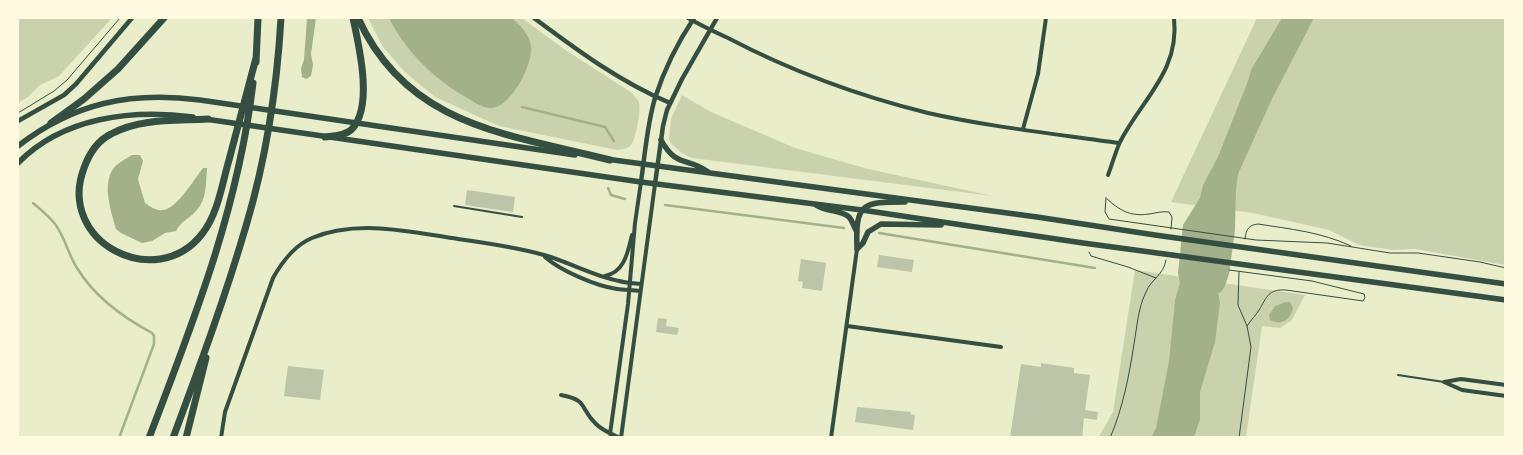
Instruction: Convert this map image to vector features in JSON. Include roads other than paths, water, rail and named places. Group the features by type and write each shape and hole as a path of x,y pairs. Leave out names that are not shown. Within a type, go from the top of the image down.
{"highway":[{"path":"51,123 84,99 118,69 164,18"},
{"path":"149,438 206,285 223,231 243,149 256,58 258,18"},
{"path":"186,438 217,318 255,192 277,67 281,18"},
{"path":"325,137 343,135 350,130 357,123 362,110 363,96 360,61 353,18"},
{"path":"358,18 369,40 396,76 420,96 447,113 492,130 610,160"},
{"path":"208,119 152,122 127,127 104,138 94,148 87,158 82,172 78,197 87,225 103,244 123,255 154,259 183,250 202,234 211,218 218,199 256,58"},
{"path":"172,438 217,318"}],"main road":[{"path":"18,146 51,123 90,107 138,97 176,97 610,160 1037,216 1155,235 1506,284"},
{"path":"18,163 38,146 72,128 104,119 139,114 156,114 208,119 655,184 862,210 1506,300"},
{"path":"661,140 674,158 699,165 710,173"},
{"path":"856,232 862,210 872,203 928,202"},
{"path":"815,204 823,210 850,217 856,232 857,249"},
{"path":"857,249 863,243 864,237 868,232 881,224 959,225"}],"street":[{"path":"18,121 64,94 76,84 132,18"},
{"path":"534,18 616,76 670,103"},
{"path":"610,434 629,290 635,223 652,112 667,67 691,18 751,50 808,75 865,95 943,116 1119,143"},
{"path":"560,396 572,397 580,401 594,423 610,434 621,438 665,116 670,103 717,18"},
{"path":"1023,129 1038,74 1046,18"},
{"path":"1108,175 1119,143 1166,70 1173,48 1174,18"},
{"path":"601,276 612,274 621,267 625,260 635,223"},
{"path":"220,438 225,412 273,278 286,258 310,239 345,230 375,228 518,248 601,276 641,284"},
{"path":"831,438 857,249"},
{"path":"543,255 556,266 569,272 615,289 640,291"},
{"path":"847,326 1001,347"},
{"path":"1444,382 1461,379 1506,385"},
{"path":"1444,382 1462,390 1506,396"}],"lane":[{"path":"454,206 522,217"},
{"path":"1398,375 1444,382"}],"waterway":[{"path":"522,107 605,127 614,141"},
{"path":"608,188 611,195 625,199"},
{"path":"33,203 55,224 74,263 92,288 120,313 154,336 154,344 119,438"},
{"path":"665,205 844,228"},
{"path":"879,233 1095,268"}]}
